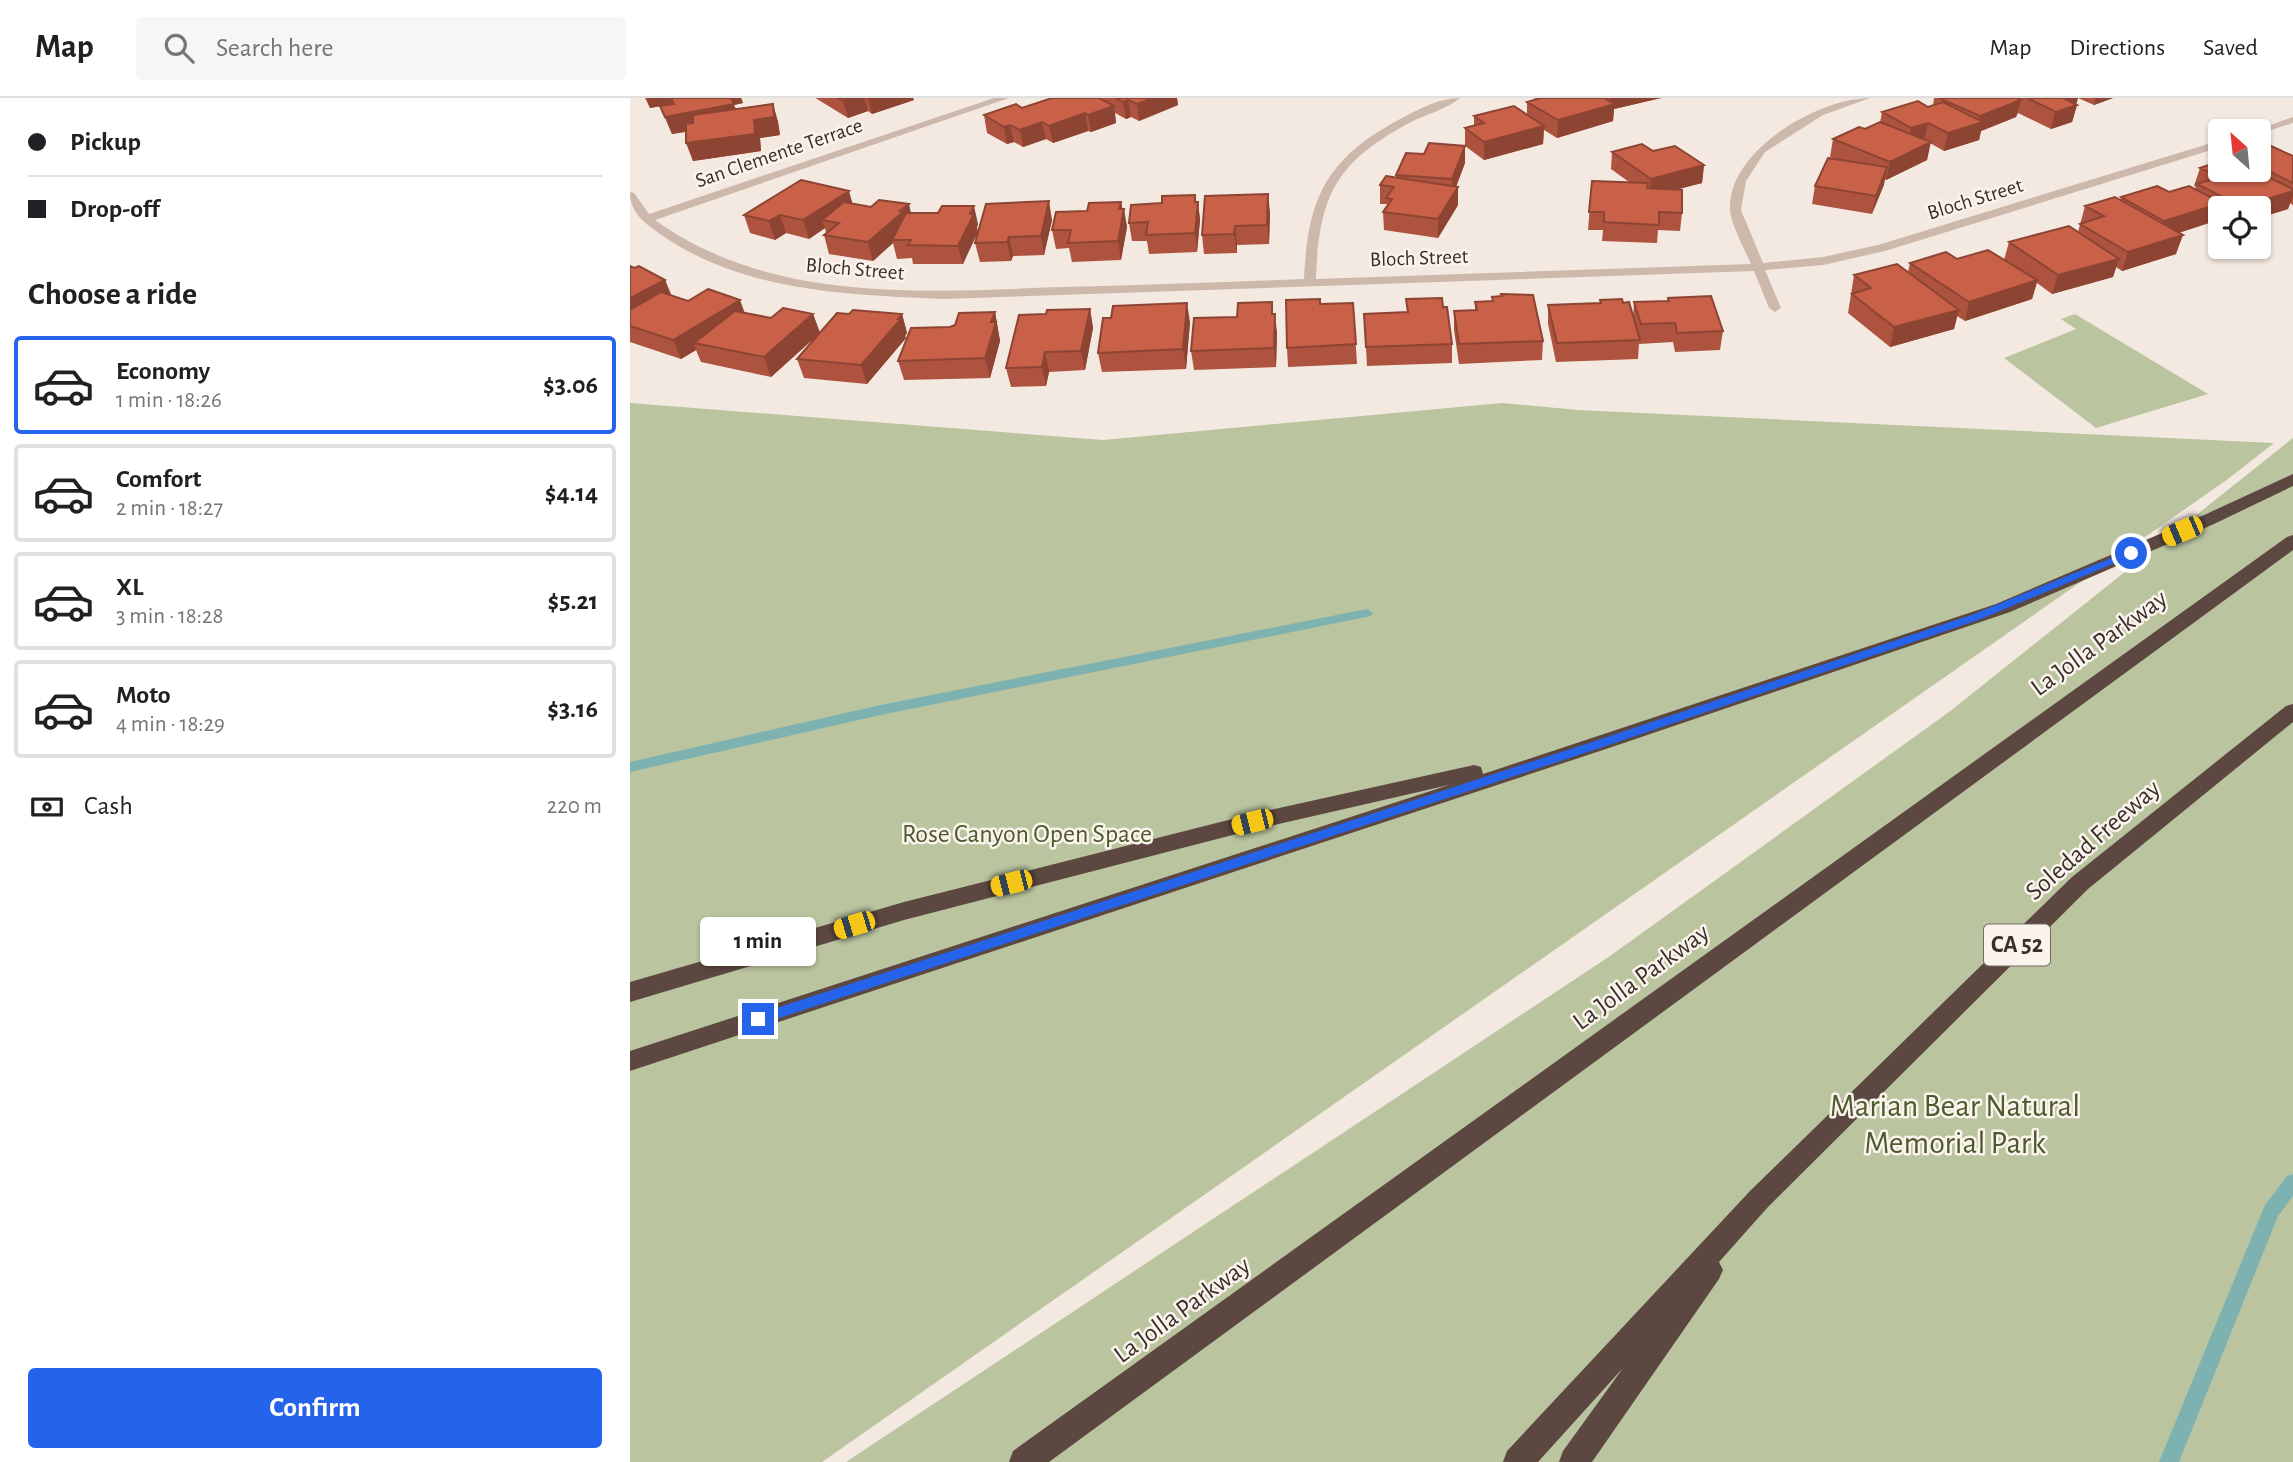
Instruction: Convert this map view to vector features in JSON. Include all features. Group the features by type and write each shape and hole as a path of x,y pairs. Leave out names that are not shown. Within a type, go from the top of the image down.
{"highway":[{"path":"630,1061 1599,744 2003,608 2208,520 2293,479"},
{"name":"La Jolla Parkway","path":"1024,1462 2293,541"},
{"name":"Soledad Freeway","path":"1759,1199 2080,883 2293,710"},
{"path":"630,992 904,911 1252,822 1599,744"},
{"path":"1518,1462 1759,1199"},
{"path":"1574,1462 1759,1199"}],"street":[{"name":"San Clemente Terrace","path":"646,219 1004,98"},
{"path":"1310,281 1315,216 1327,188 1344,165 1371,141 1404,121 1455,98"},
{"path":"1775,308 1735,210 1740,181 1761,150 1819,113 1865,98"},
{"path":"2272,127 2293,120"},
{"name":"Bloch Street","path":"630,195 646,219 684,245 729,266 787,282 856,292 944,295 1758,267 1823,261 1881,248 2208,147"}],"green space":[{"path":"2075,314 2208,394 2096,428 2004,358 2076,329 2061,319"},
{"name":"Rose Canyon Open Space","path":"630,403 1103,440 1502,403 1578,410 2274,443 2228,479 822,1462 630,1462"},
{"name":"Marian Bear Natural Memorial Park","path":"2293,438 2293,1462 846,1462 1610,956 1949,712"}],"building":[{"path":"671,98 731,98 734,104 665,117 660,106 674,104"},
{"path":"1052,98 1099,98 1114,106 1049,126 1042,122 1020,130 1010,125 1004,127 984,115 1016,104 1022,108"},
{"path":"1116,98 1153,98 1137,104"},
{"path":"1541,98 1604,98 1615,104 1558,120 1527,102"},
{"path":"1939,98 2016,98 2021,100 1980,116"},
{"path":"2027,98 2063,98 2077,105 2056,112"},
{"path":"1918,101 1928,107 1943,102 1983,122 1948,133 1928,123 1911,128 1882,112"},
{"path":"773,104 774,117 754,120 755,134 686,143 686,124 693,123 693,115"},
{"path":"1514,106 1544,126 1484,142 1465,128 1484,123 1474,116"},
{"path":"1880,122 1931,142 1890,162 1833,139 1859,127 1865,129"},
{"path":"1429,143 1465,146 1452,179 1396,175 1406,153 1424,154"},
{"path":"1642,144 1653,151 1675,146 1704,165 1651,179 1612,152"},
{"path":"2272,146 2293,156 2293,183 2272,172"},
{"path":"1828,158 1887,167 1876,196 1815,186"},
{"path":"1386,176 1458,187 1438,219 1383,212 1392,199 1386,198 1394,187 1380,185"},
{"path":"2272,179 2293,191 2271,198 2220,196 2197,184 2208,180 2272,182"},
{"path":"801,180 849,191 803,220 780,215 769,221 744,215"},
{"path":"1592,181 1648,183 1647,188 1682,190 1682,213 1659,212 1659,225 1604,222 1604,212 1589,212"},
{"path":"2157,186 2169,192 2189,186 2208,196 2208,207 2164,221 2121,197"},
{"path":"1268,194 1267,225 1235,226 1234,234 1202,235 1205,196"},
{"path":"1195,195 1195,202 1198,202 1195,233 1146,235 1148,222 1129,223 1131,205 1162,203 1162,196"},
{"path":"2115,197 2183,235 2128,252 2080,224 2104,216 2085,206"},
{"path":"879,200 909,204 868,242 824,235 839,223 822,220 844,202 871,207"},
{"path":"1049,201 1041,236 1009,237 1007,242 975,243 986,204"},
{"path":"1121,202 1119,209 1124,209 1118,241 1068,243 1071,230 1052,230 1056,212 1087,211 1089,203"},
{"path":"942,206 974,206 970,214 974,214 958,246 908,245 911,240 892,240 906,213 938,213"},
{"path":"2069,226 2119,259 2058,275 2009,242"},
{"path":"1988,250 2037,280 1969,302 1910,263 1946,252 1957,259"},
{"path":"1897,264 1959,310 1894,327 1852,294 1871,288 1854,275"},
{"path":"630,266 639,266 665,280 630,298"},
{"path":"708,289 740,300 673,340 630,326 630,310 661,292 688,301"},
{"path":"1501,294 1533,295 1543,341 1459,344 1454,311 1477,310 1475,302 1493,301 1492,297 1502,296"},
{"path":"1711,296 1723,331 1677,333 1675,323 1641,324 1634,302 1669,301 1668,298"},
{"path":"1442,298 1443,307 1447,307 1452,344 1366,347 1364,314 1408,312 1406,299"},
{"path":"1320,299 1320,304 1353,303 1356,344 1287,348 1286,300"},
{"path":"1622,299 1623,303 1629,302 1640,340 1557,343 1548,305 1601,303 1600,300"},
{"path":"1272,302 1272,314 1275,314 1274,348 1191,351 1194,318 1237,317 1238,303"},
{"path":"1187,303 1183,349 1098,353 1103,318 1111,318 1113,306"},
{"path":"783,308 813,314 764,357 694,343 735,311 771,318"},
{"path":"1090,309 1081,351 1045,352 1042,367 1006,368 1019,315 1046,314 1047,310"},
{"path":"853,310 902,314 898,319 901,319 861,365 797,359 837,313 849,314"},
{"path":"995,312 991,322 996,322 985,358 898,361 911,328 950,327 955,325 959,313"}],"waterway":[{"path":"630,767 876,711 1367,613"},
{"path":"2169,1462 2271,1211 2293,1182"}],"route":[{"path":"758,1019 1599,744 2003,608 2131,553"}]}
